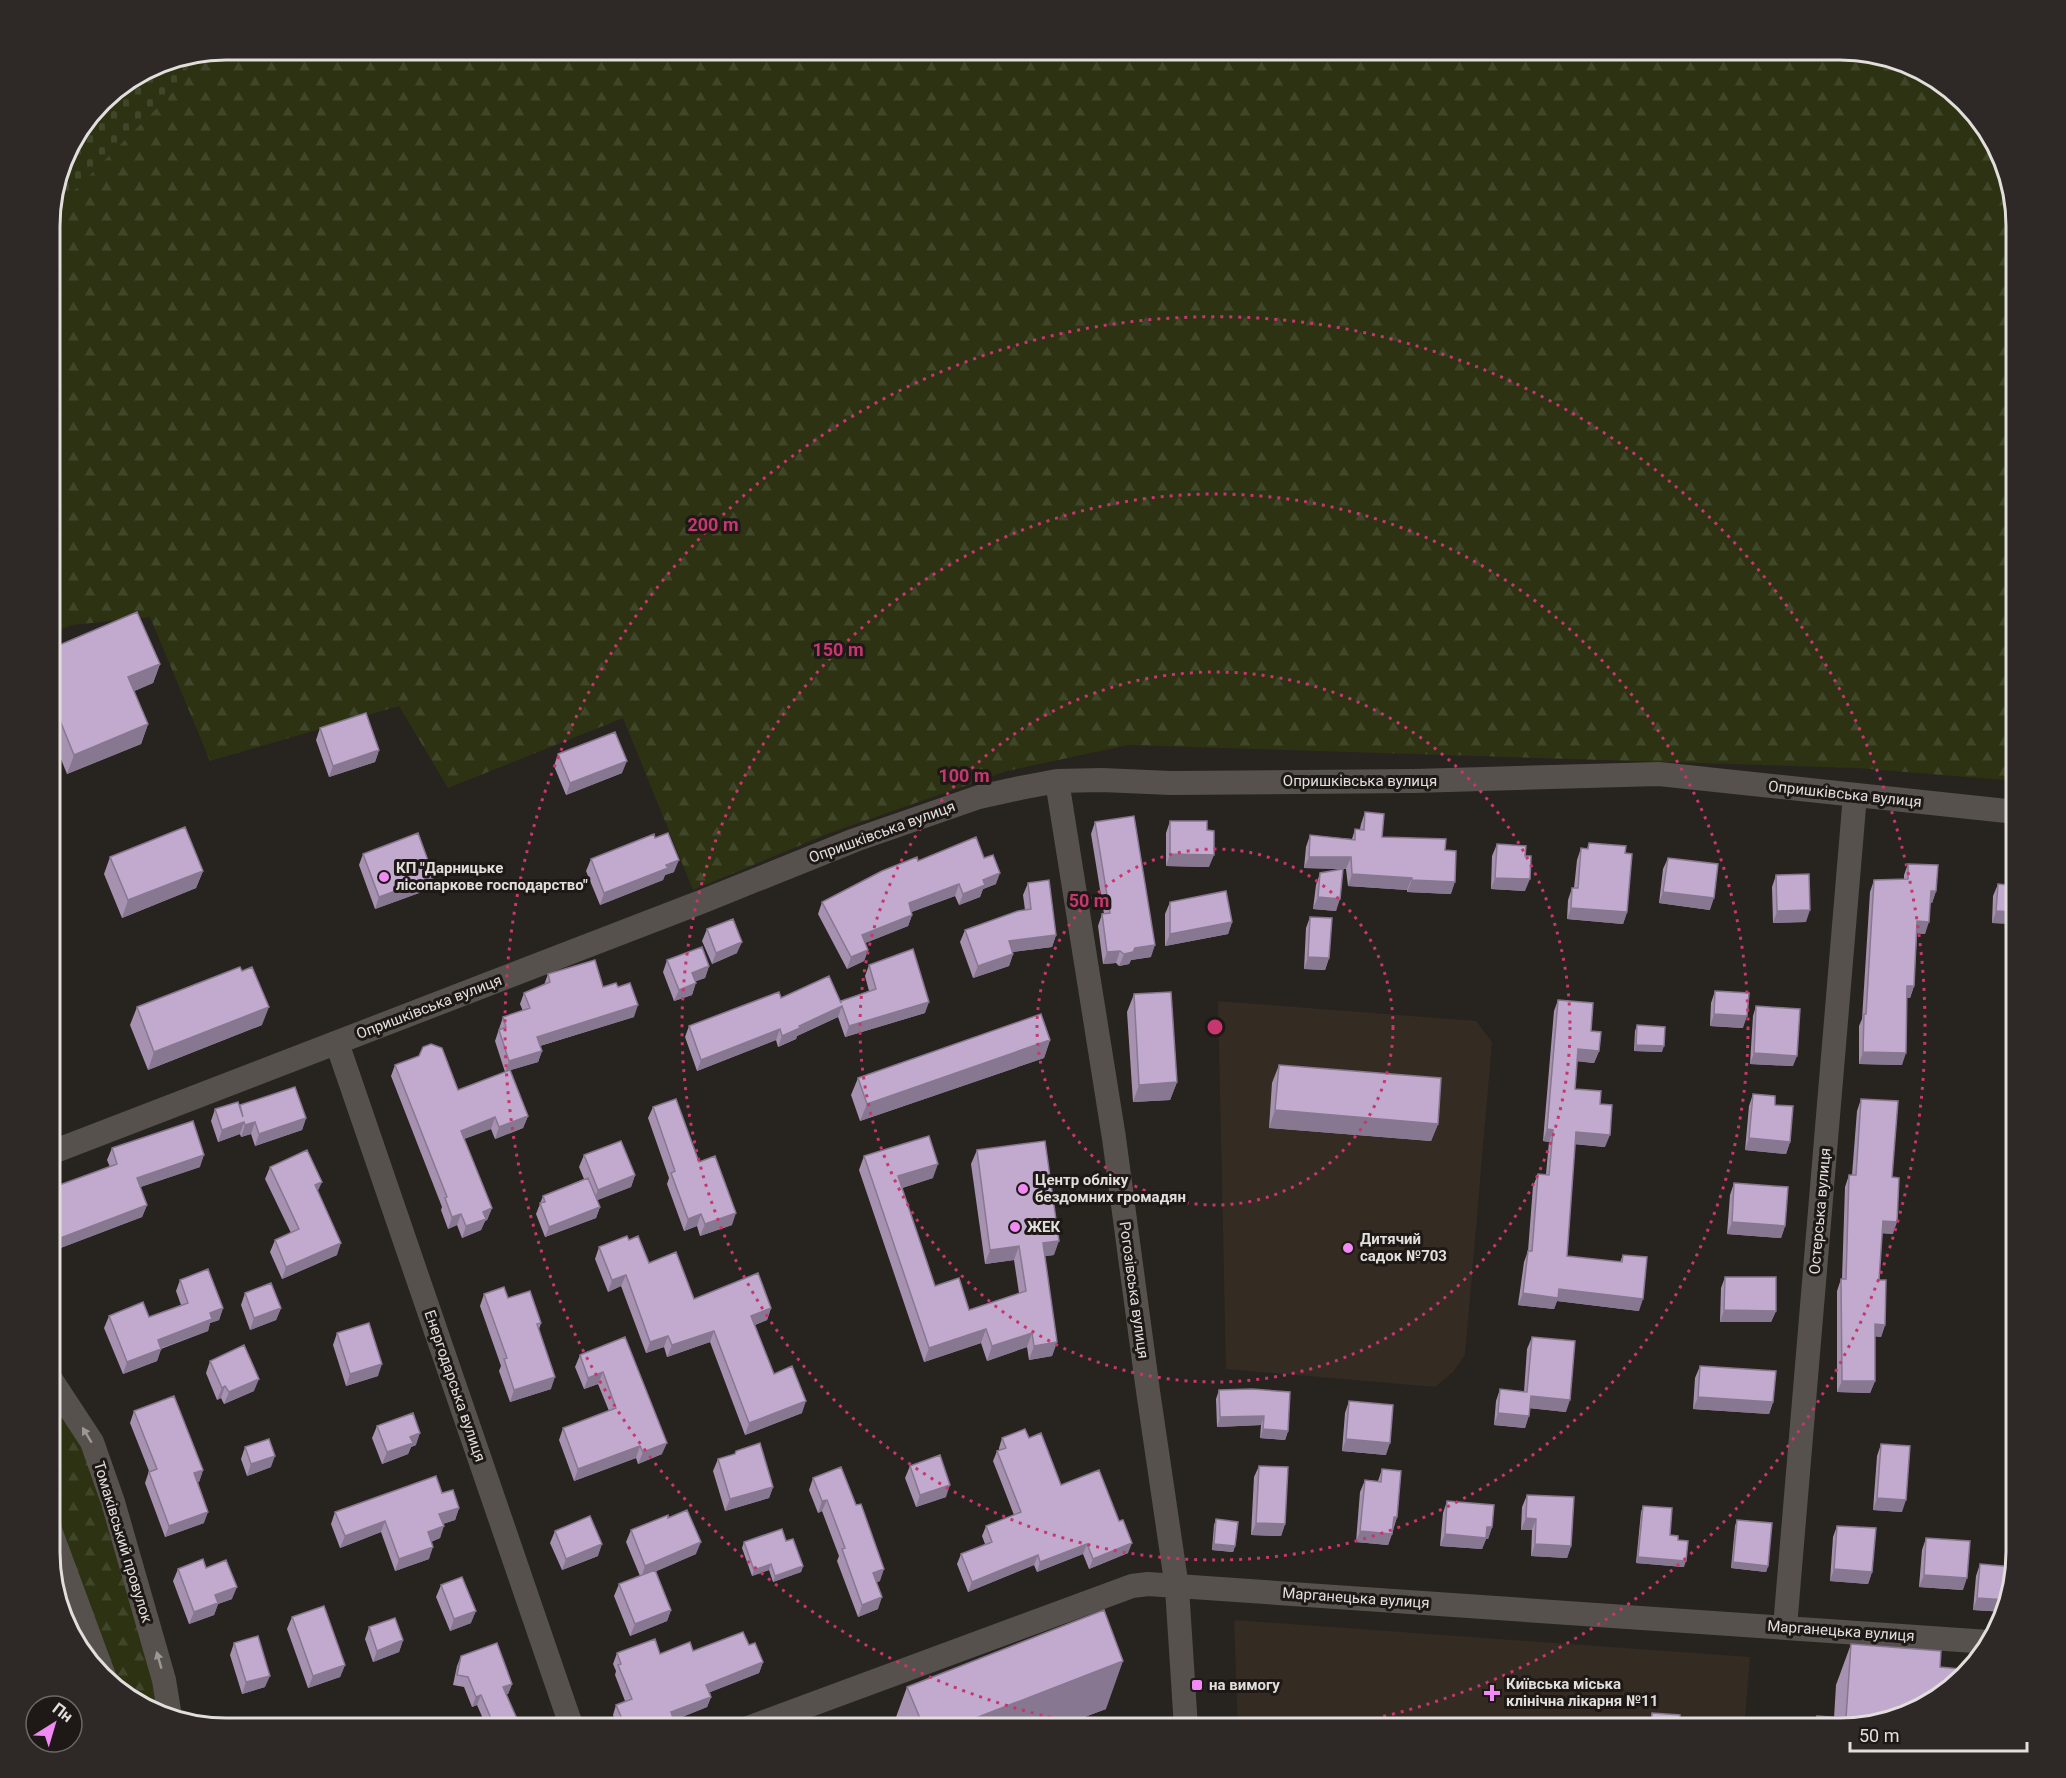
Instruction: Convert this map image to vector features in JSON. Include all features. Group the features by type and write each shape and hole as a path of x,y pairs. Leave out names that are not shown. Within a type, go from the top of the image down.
{"street":[{"name":"Опришківська вулиця","path":"60,1149 855,840 980,797 1058,782 1102,780 1171,783 1414,781 1659,774 2006,811"},
{"name":"Рогозівська вулиця","path":"1058,782 1114,1138 1177,1587 1185,1718"},
{"name":"Остерська вулиця","path":"1785,1627 1855,795"},
{"name":"Енергодарська вулиця","path":"337,1043 570,1718"},
{"name":"Томаківський провулок","path":"60,1393 92,1442 113,1502 164,1680 168,1707"},
{"path":"60,1557 97,1656"},
{"name":"Марганецька вулиця","path":"775,1718 1132,1586 1148,1584 1980,1641"}],"shaded area":[{"name":"Дитячий садок №703","path":"1218,1001 1476,1021 1492,1042 1465,1355 1453,1372 1435,1387 1226,1369"},
{"name":"Київська міська клінічна лікарня №11","path":"1234,1620 1750,1657 1745,1718 1238,1718"}],"green space":[{"path":"215,60 1851,60 1873,63 1914,77 1950,101 1972,125 1989,152 2003,193 2006,226 2006,780 1857,768 1128,745 1007,771 830,833 693,890 623,718 448,788 399,706 210,761 150,617 72,625 60,630 61,204 77,152 101,116 116,101 152,77 193,63"},
{"path":"190,64 177,88 61,204 77,152 94,125 116,101 152,77"},
{"path":"60,1406 83,1442 156,1678 158,1703 143,1696 113,1674 60,1528"}],"building":[{"path":"137,612 160,664 128,677 148,724 74,755 60,720 60,645"},
{"path":"366,713 379,750 333,766 320,728"},
{"path":"615,732 627,761 570,783 558,754"},
{"path":"1365,812 1384,814 1382,837 1446,839 1445,850 1456,851 1455,882 1352,874 1351,857 1309,857 1310,835 1355,840 1355,829 1364,830"},
{"path":"1134,816 1155,945 1135,948 1133,952 1124,954 1120,951 1107,952 1102,914 1110,913 1095,822"},
{"path":"1170,821 1207,821 1207,830 1214,831 1214,855 1170,854"},
{"path":"185,827 203,871 128,900 110,857"},
{"path":"418,833 434,877 379,897 363,854"},
{"path":"668,833 679,860 666,865 668,868 604,893 591,859 654,834 655,838"},
{"path":"976,837 984,858 993,855 1000,873 983,880 985,885 963,894 959,884 909,903 912,915 862,935 868,950 851,957 822,902 882,871 917,857 918,861"},
{"path":"1589,843 1626,846 1625,853 1632,854 1627,912 1571,908 1572,888 1578,888 1581,848 1588,849"},
{"path":"1497,844 1526,846 1525,856 1531,856 1530,879 1495,878"},
{"path":"1668,858 1718,864 1714,898 1663,892"},
{"path":"1908,864 1938,865 1936,891 1931,891 1929,922 1917,921 1914,986 1907,986 1906,1053 1863,1052 1874,880 1908,879"},
{"path":"1343,869 1340,899 1318,897 1320,873"},
{"path":"1809,874 1810,910 1777,911 1776,875"},
{"path":"1049,880 1056,935 1009,941 1013,954 978,966 965,930 1018,911 1031,909 1028,883"},
{"path":"1998,884 2006,885 2006,912 1996,911"},
{"path":"1226,891 1232,922 1170,934 1170,902"},
{"path":"1310,917 1332,918 1329,958 1308,957"},
{"path":"733,919 742,942 716,953 707,929"},
{"path":"702,947 709,966 692,973 696,983 679,990 667,960"},
{"path":"913,949 929,1002 849,1026 842,1006 782,1036 780,1029 701,1060 689,1026 779,992 781,998 829,976 841,1003 841,1001 876,989 869,965"},
{"path":"595,960 603,987 616,983 618,987 630,983 638,1005 537,1037 542,1051 509,1061 499,1030 506,1027 503,1017 530,1008 524,993 550,982 548,974"},
{"path":"240,967 242,971 252,967 269,1007 154,1052 137,1007"},
{"path":"1715,991 1749,993 1747,1016 1714,1014"},
{"path":"1171,992 1177,1082 1139,1085 1134,994"},
{"path":"1558,1000 1593,1003 1591,1031 1601,1032 1599,1051 1578,1049 1575,1089 1601,1091 1600,1104 1612,1105 1610,1135 1576,1132 1567,1256 1622,1262 1623,1255 1647,1257 1643,1299 1559,1289 1558,1298 1523,1293 1528,1251 1532,1251 1538,1174 1549,1175 1553,1130 1547,1129"},
{"path":"1756,1006 1800,1009 1797,1056 1754,1053"},
{"path":"1041,1014 1050,1040 867,1104 858,1078"},
{"path":"1637,1025 1665,1027 1664,1046 1636,1045"},
{"path":"431,1044 442,1048 458,1090 510,1070 528,1116 499,1127 495,1117 461,1131 492,1208 483,1212 486,1219 466,1226 461,1214 452,1217 445,1198 447,1197 395,1065 419,1056 423,1047"},
{"path":"1279,1065 1441,1078 1438,1124 1275,1110"},
{"path":"295,1087 306,1118 259,1134 255,1122 245,1125 244,1122 222,1130 215,1109 238,1102 243,1117 240,1105"},
{"path":"1753,1094 1775,1096 1775,1105 1793,1106 1790,1142 1749,1138"},
{"path":"676,1099 699,1162 715,1156 736,1213 705,1224 701,1214 688,1219 671,1173 675,1171 653,1107"},
{"path":"1861,1099 1898,1101 1892,1177 1899,1178 1897,1222 1883,1221 1879,1280 1886,1280 1885,1325 1875,1324 1875,1381 1842,1381 1841,1279 1846,1279 1849,1175 1856,1175"},
{"path":"193,1121 204,1155 137,1178 147,1205 60,1238 60,1185 117,1164 112,1148"},
{"path":"929,1136 938,1164 898,1176 935,1286 959,1278 969,1310 1026,1291 1019,1246 990,1250 977,1150 1045,1141 1059,1241 1043,1243 1057,1342 1034,1346 1032,1333 992,1346 986,1329 929,1348 864,1156"},
{"path":"621,1141 635,1175 598,1190 584,1155"},
{"path":"307,1150 322,1182 315,1185 341,1243 286,1267 275,1240 299,1229 270,1167"},
{"path":"588,1178 600,1207 549,1227 540,1203 545,1202 543,1196"},
{"path":"1734,1183 1788,1187 1785,1226 1732,1222"},
{"path":"627,1236 629,1240 638,1236 649,1263 676,1252 694,1299 758,1273 771,1308 751,1316 774,1374 792,1366 806,1401 749,1423 714,1331 672,1345 668,1336 650,1342 626,1275 612,1280 599,1247"},
{"path":"208,1269 223,1308 210,1313 212,1319 158,1340 161,1349 127,1362 109,1316 143,1302 149,1317 188,1303 180,1280"},
{"path":"1725,1277 1776,1277 1776,1311 1724,1310"},
{"path":"271,1283 281,1308 254,1318 245,1293"},
{"path":"504,1287 508,1298 530,1291 541,1323 537,1324 555,1377 514,1390 504,1359 507,1358 484,1294"},
{"path":"369,1323 382,1364 350,1374 337,1333"},
{"path":"625,1337 667,1443 643,1452 640,1446 578,1469 563,1428 616,1408 603,1372 588,1378 580,1355"},
{"path":"1532,1337 1575,1341 1570,1400 1531,1396 1529,1416 1498,1413 1500,1389 1527,1392"},
{"path":"244,1345 259,1379 229,1392 225,1386 222,1388 210,1361"},
{"path":"1700,1366 1776,1371 1773,1402 1698,1397"},
{"path":"1252,1389 1290,1392 1288,1431 1263,1429 1264,1416 1220,1417 1219,1390"},
{"path":"174,1396 203,1470 194,1473 208,1512 169,1526 149,1472 157,1469 134,1411"},
{"path":"1349,1401 1393,1405 1390,1443 1346,1439"},
{"path":"413,1413 420,1433 410,1437 413,1443 387,1452 377,1426"},
{"path":"1025,1429 1029,1438 1041,1433 1061,1485 1099,1470 1119,1521 1123,1520 1132,1543 1093,1559 1087,1544 1040,1562 1038,1555 972,1582 961,1554 992,1542 986,1526 1021,1512 997,1451 1006,1448 1002,1438"},
{"path":"269,1439 275,1456 251,1464 245,1447"},
{"path":"760,1443 773,1487 730,1499 718,1459"},
{"path":"1881,1444 1910,1446 1906,1500 1877,1498"},
{"path":"940,1455 950,1485 920,1495 910,1466"},
{"path":"1259,1466 1288,1467 1285,1524 1256,1523"},
{"path":"841,1467 856,1505 861,1504 884,1569 873,1573 882,1597 862,1605 842,1549 845,1548 827,1500 822,1501 813,1478"},
{"path":"1382,1469 1401,1471 1397,1517 1394,1517 1392,1534 1360,1531 1365,1480 1381,1482"},
{"path":"436,1476 442,1493 453,1490 459,1508 439,1514 444,1526 428,1532 433,1547 399,1559 385,1521 345,1536 335,1512"},
{"path":"1527,1495 1574,1497 1571,1546 1535,1544 1536,1519 1526,1518"},
{"path":"1447,1501 1494,1505 1492,1527 1487,1527 1486,1538 1445,1534"},
{"path":"1643,1506 1672,1508 1670,1535 1678,1536 1678,1540 1688,1541 1686,1561 1638,1557"},
{"path":"687,1510 701,1542 645,1566 631,1530"},
{"path":"590,1516 602,1544 566,1559 555,1531"},
{"path":"1216,1519 1238,1522 1235,1546 1214,1544"},
{"path":"1737,1520 1772,1523 1768,1566 1733,1562"},
{"path":"1837,1526 1876,1528 1872,1572 1834,1569"},
{"path":"782,1529 786,1541 793,1539 803,1566 775,1576 771,1564 754,1570 744,1542"},
{"path":"1926,1538 1970,1541 1967,1578 1924,1575"},
{"path":"203,1559 206,1568 226,1560 237,1587 215,1595 218,1603 194,1612 178,1569"},
{"path":"1980,1564 2005,1566 1999,1599 1977,1598"},
{"path":"655,1570 671,1610 635,1624 619,1584"},
{"path":"462,1577 476,1611 454,1619 441,1585"},
{"path":"324,1606 345,1665 313,1676 292,1617"},
{"path":"1104,1610 1123,1661 976,1718 920,1718 907,1687"},
{"path":"395,1618 403,1640 377,1651 369,1627"},
{"path":"743,1632 749,1645 755,1643 763,1662 706,1685 711,1697 671,1712 673,1718 622,1718 616,1705 632,1699 618,1665 621,1664 617,1653 655,1639 660,1654 690,1642 693,1651"},
{"path":"258,1636 270,1676 246,1682 234,1643"},
{"path":"497,1643 512,1684 503,1687 517,1718 491,1718 481,1695 476,1697 468,1677 457,1675 461,1656"},
{"path":"1851,1644 1941,1651 1940,1667 1958,1669 1941,1684 1914,1701 1873,1715 1846,1718"},
{"path":"1652,1713 1680,1715 1680,1718 1652,1718"},
{"path":"1817,1716 1844,1718 1817,1718"}],"place":[{"name":"КП \"Дарницьке лісопаркове господарство\"","path":"384,877"},
{"name":"Центр обліку бездомних громадян","path":"1023,1189"},
{"name":"ЖЕК","path":"1015,1227"},
{"name":"Дитячий садок №703","path":"1348,1248"},
{"name":"на вимогу","path":"1197,1685"},
{"name":"Київська міська клінічна лікарня №11","path":"1492,1693"}]}
